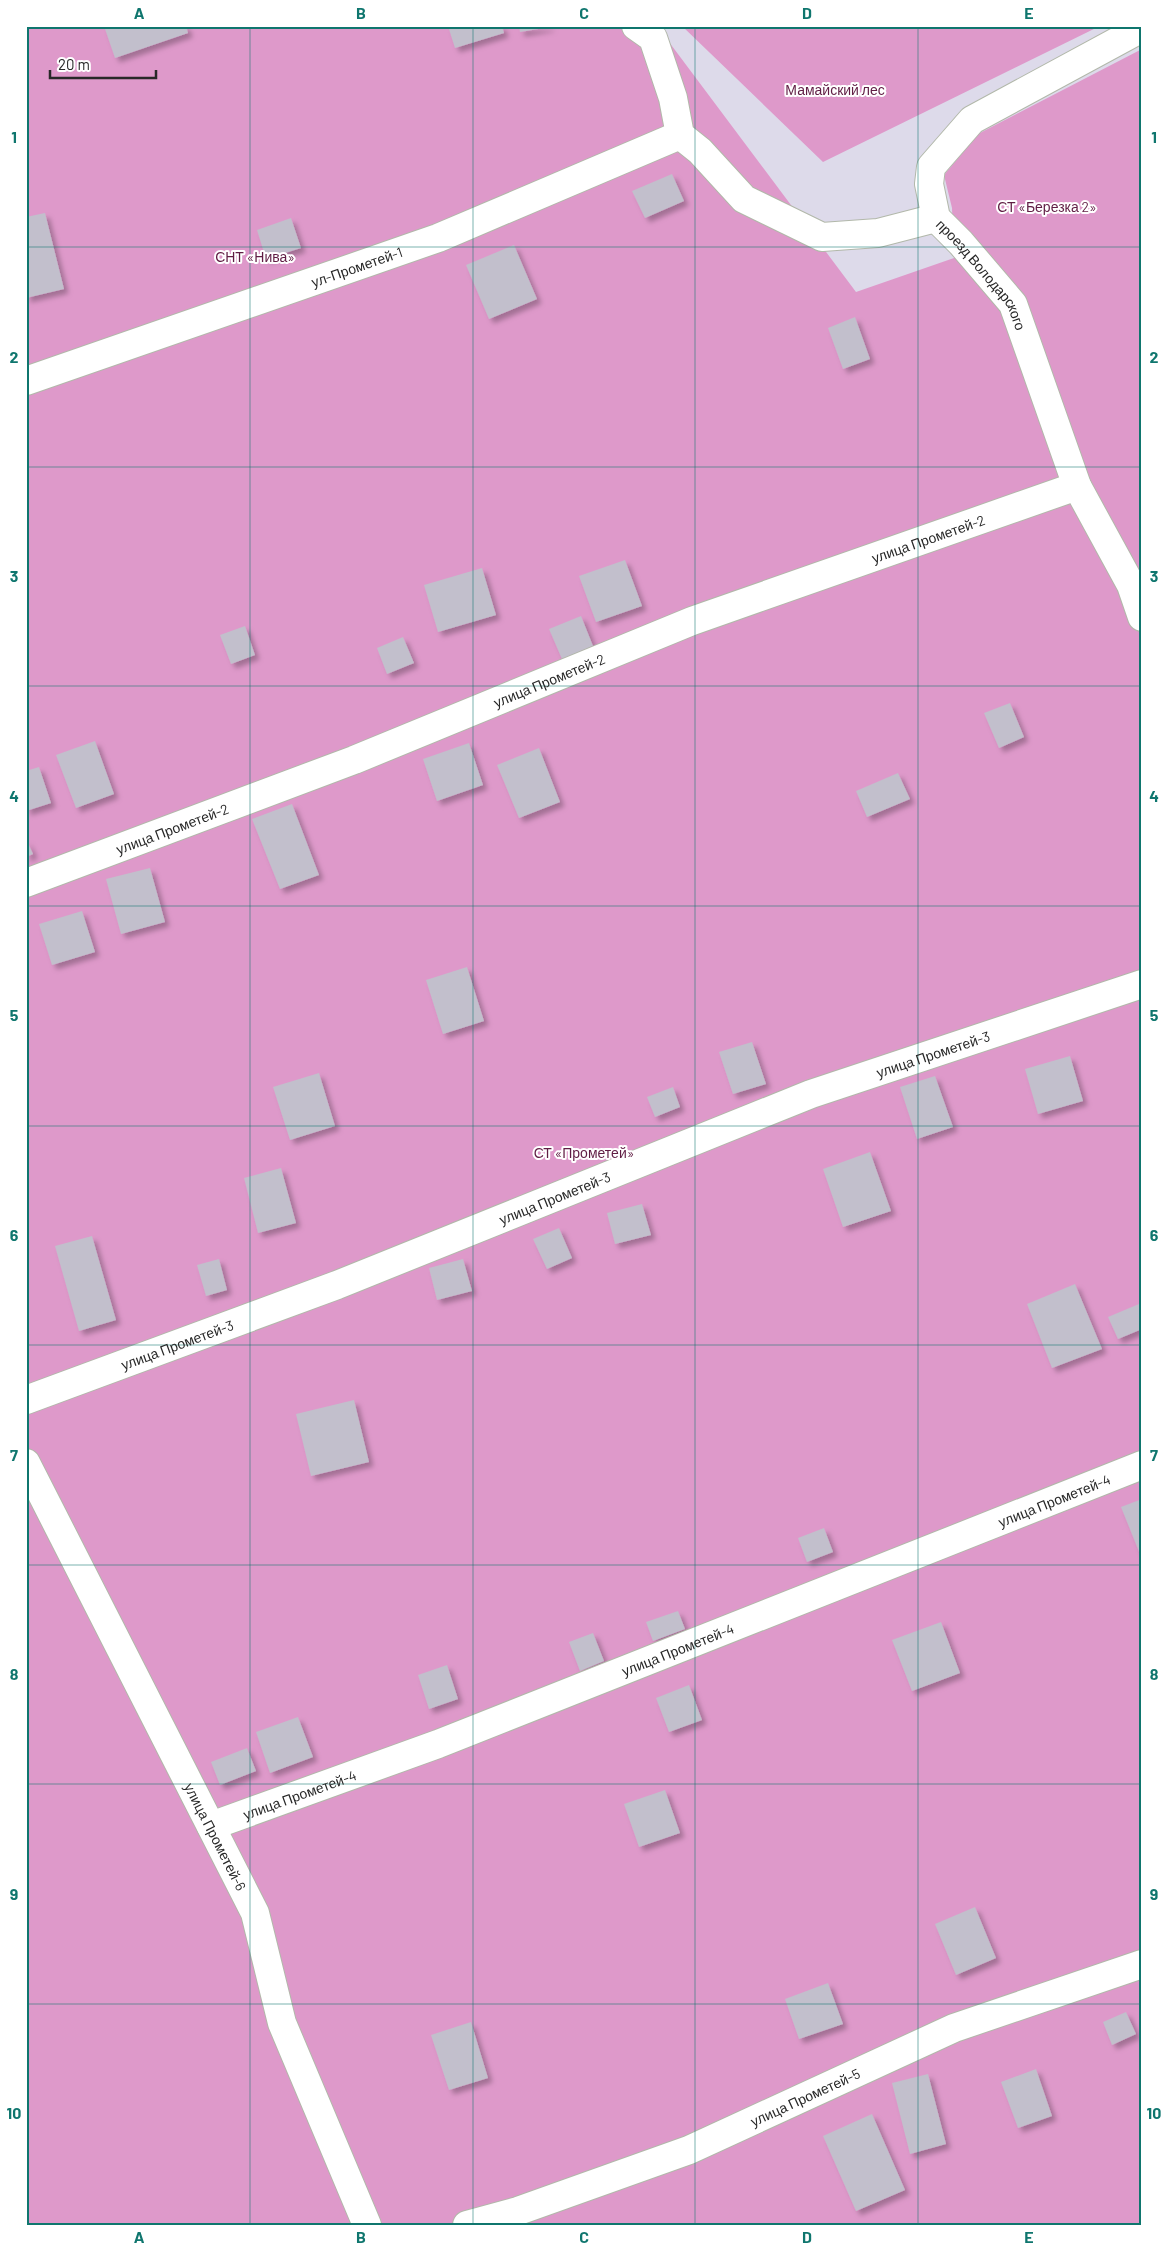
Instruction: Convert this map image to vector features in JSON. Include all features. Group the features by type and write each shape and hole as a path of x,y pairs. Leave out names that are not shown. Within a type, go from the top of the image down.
{"street":[{"path":"636,26 653,38 672,98 680,135 700,151 744,199 822,237 878,233 936,218"},
{"name":"проезд Володарского","path":"1142,28 972,120 931,167 929,184 936,218 961,243 1013,304 1077,486 1131,586 1142,617"},
{"name":"ул-Прометей-1","path":"26,381 438,238 680,135"},
{"name":"улица Прометей-2","path":"26,883 354,760 692,621 1077,486"},
{"name":"улица Прометей-3","path":"26,1400 336,1285 811,1094 1142,984"},
{"name":"улица Прометей-6","path":"26,1463 255,1913 282,2023 366,2225"},
{"name":"улица Прометей-4","path":"211,1826 438,1744 1142,1465"},
{"name":"улица Прометей-5","path":"467,2225 518,2212 689,2150 954,2028 1142,1964"}],"green space":[{"name":"СТ «Прометей»","path":"26,26 657,26 856,292 954,258 952,208 944,175 978,134 1142,49 1142,2225 26,2225"},
{"name":"Мамайский лес","path":"682,26 1100,26 823,162"}],"building":[{"path":"104,26 186,26 188,33 115,58"},
{"path":"448,26 502,26 504,33 455,48"},
{"path":"519,26 550,26 550,27 520,32"},
{"path":"672,174 684,201 645,218 632,191"},
{"path":"45,213 64,289 26,298 26,217"},
{"path":"291,218 301,248 266,259 257,230"},
{"path":"514,245 537,299 489,319 466,265"},
{"path":"855,317 870,359 843,369 828,328"},
{"path":"625,560 642,606 596,622 579,576"},
{"path":"482,568 496,615 438,632 424,585"},
{"path":"581,616 593,646 562,659 549,629"},
{"path":"245,626 255,655 231,664 220,635"},
{"path":"403,637 414,663 387,674 377,648"},
{"path":"1010,703 1024,737 999,748 984,713"},
{"path":"95,741 114,794 76,808 56,755"},
{"path":"469,743 483,785 437,801 423,759"},
{"path":"539,748 560,802 519,818 497,765"},
{"path":"39,767 51,803 26,811 26,771"},
{"path":"898,773 910,799 867,817 856,791"},
{"path":"292,804 319,875 280,889 252,819"},
{"path":"26,839 33,854 26,857"},
{"path":"150,868 165,922 121,934 106,879"},
{"path":"82,911 95,952 52,965 39,924"},
{"path":"467,967 484,1021 443,1034 426,980"},
{"path":"752,1042 766,1084 733,1094 719,1052"},
{"path":"1070,1056 1083,1101 1038,1114 1025,1069"},
{"path":"319,1073 335,1126 290,1140 273,1087"},
{"path":"935,1076 953,1127 917,1139 900,1087"},
{"path":"673,1087 680,1107 655,1117 647,1097"},
{"path":"870,1152 891,1211 843,1227 823,1169"},
{"path":"281,1168 296,1223 258,1233 244,1178"},
{"path":"642,1204 651,1235 615,1244 607,1213"},
{"path":"559,1228 572,1258 547,1269 533,1239"},
{"path":"92,1236 116,1320 79,1331 55,1246"},
{"path":"219,1259 227,1290 206,1296 197,1265"},
{"path":"463,1259 472,1291 437,1300 429,1268"},
{"path":"1075,1284 1102,1349 1052,1368 1027,1304"},
{"path":"1139,1304 1142,1311 1142,1329 1118,1339 1108,1317"},
{"path":"354,1400 369,1462 311,1476 296,1414"},
{"path":"1142,1499 1142,1559 1121,1507"},
{"path":"824,1528 833,1552 807,1562 798,1538"},
{"path":"678,1611 685,1629 653,1641 646,1622"},
{"path":"941,1622 960,1673 912,1691 892,1640"},
{"path":"593,1633 604,1661 580,1671 569,1642"},
{"path":"447,1665 458,1699 429,1709 418,1675"},
{"path":"689,1685 702,1720 669,1732 656,1698"},
{"path":"298,1717 313,1757 270,1773 256,1732"},
{"path":"247,1748 256,1771 220,1785 211,1762"},
{"path":"665,1790 680,1833 639,1847 624,1804"},
{"path":"975,1907 996,1958 956,1975 935,1924"},
{"path":"828,1983 843,2024 799,2039 785,1999"},
{"path":"1126,2012 1136,2034 1112,2045 1103,2022"},
{"path":"471,2022 488,2078 449,2090 431,2035"},
{"path":"1036,2069 1052,2116 1018,2128 1001,2082"},
{"path":"928,2074 946,2144 910,2154 892,2083"},
{"path":"872,2114 905,2190 856,2211 823,2136"}],"park label":[{"name":"СТ «Березка 2»","path":"1047,206"},
{"name":"СНТ «Нива»","path":"255,256"}]}
